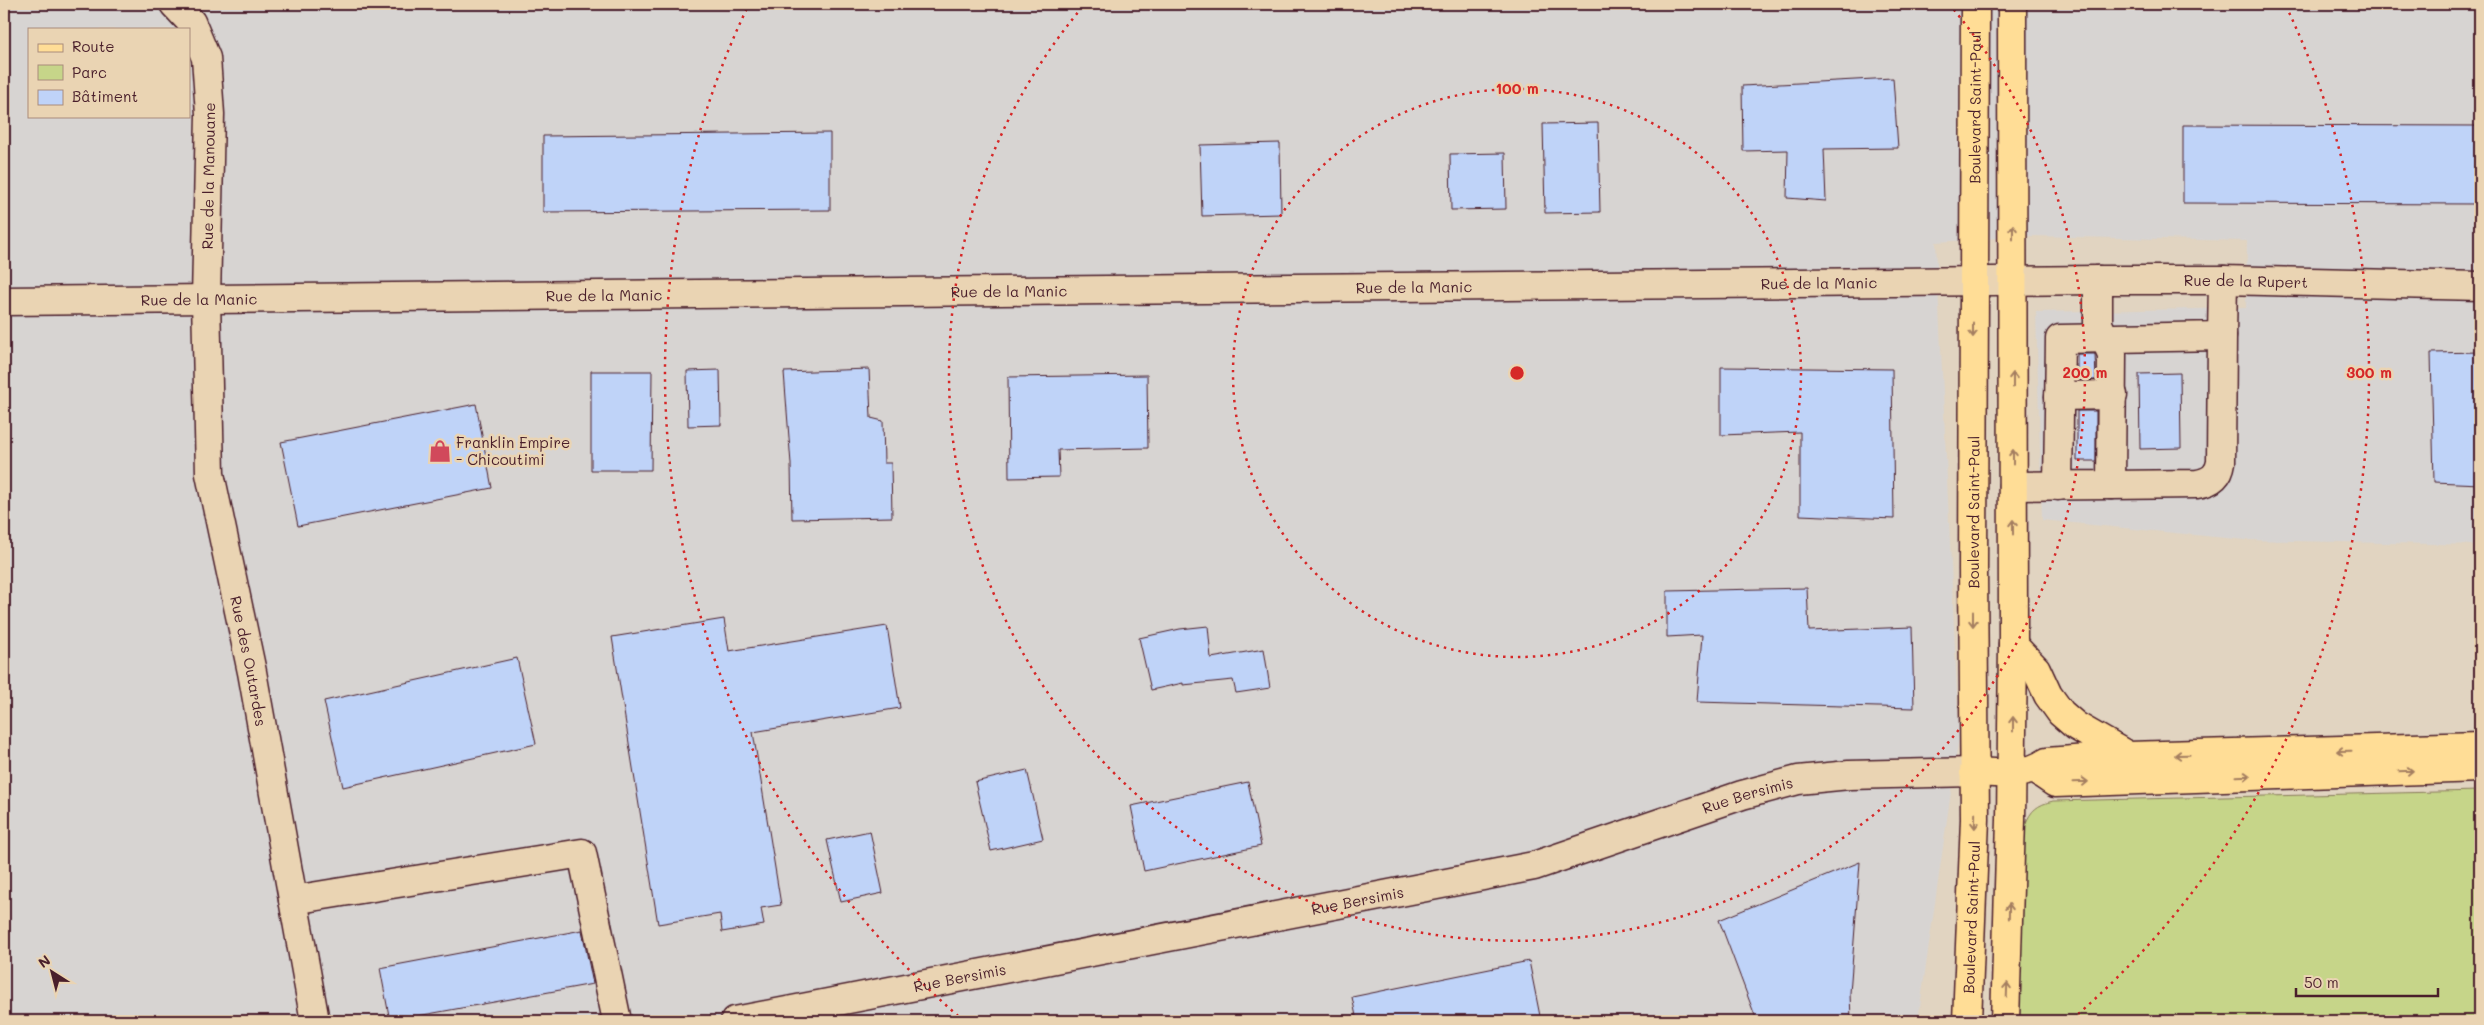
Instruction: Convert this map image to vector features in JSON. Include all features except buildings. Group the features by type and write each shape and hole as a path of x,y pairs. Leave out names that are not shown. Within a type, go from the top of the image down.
{"main road":[{"name":"Boulevard Saint-Paul","path":"1967,1021 1975,819 1973,282 1975,4"},
{"path":"2005,1021 2024,771 2013,645 2012,4"},
{"path":"2013,645 2036,669 2048,696 2061,713 2076,726 2128,756"},
{"path":"1974,772 2024,771 2047,762 2128,756 2480,746"},
{"path":"2024,771 2055,783 2480,768"}],"street":[{"name":"Rue de la Manouane","path":"174,4 191,22 206,58 210,114 206,299"},
{"path":"2098,280 2098,324 2112,354 2111,485"},
{"name":"Rue de la Rupert","path":"2013,281 2223,280 2480,286"},
{"path":"2013,486 2197,484 2208,482 2216,476 2221,462 2223,280"},
{"name":"Rue de la Manic","path":"4,301 2013,281"},
{"name":"Rue des Outardes","path":"206,299 210,474 252,672 315,1021"},
{"path":"2058,486 2060,339 2222,336"},
{"path":"2059,396 2113,395"},
{"name":"Rue Bersimis","path":"734,1021 1534,866 1742,795 1798,780 1849,775 1974,772"},
{"path":"293,900 582,853 617,1021"}],"shaded area":[{"path":"4,4 2480,4 2480,545 2246,540 2042,520 2036,312 2246,308 2247,241 2032,236 1936,242 1959,736 1918,1021 4,1021"}],"green space":[{"path":"2480,791 2480,1021 2019,1021 2025,825 2032,812 2043,804 2053,801"}],"place":[{"name":"Franklin Empire - Chicoutimi","path":"440,451"}]}
